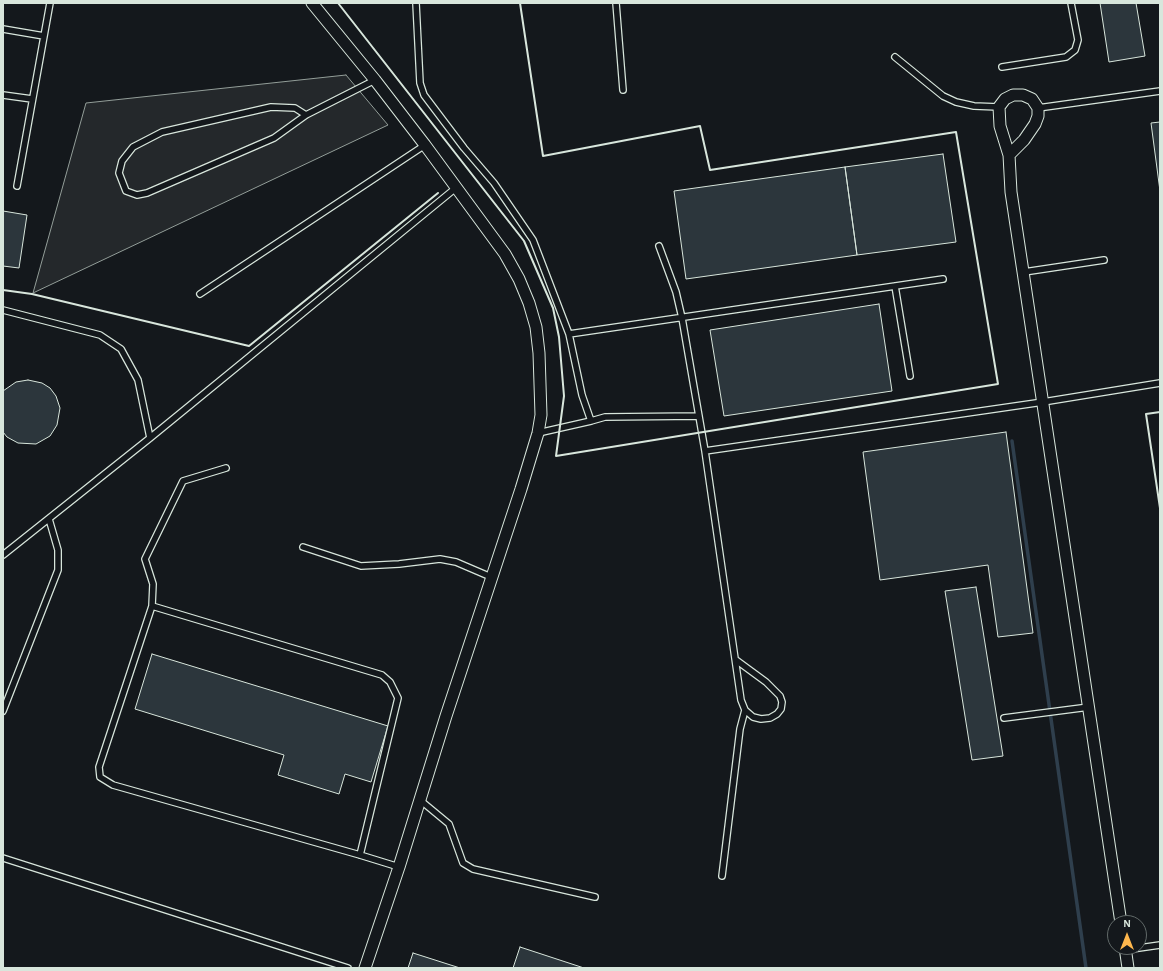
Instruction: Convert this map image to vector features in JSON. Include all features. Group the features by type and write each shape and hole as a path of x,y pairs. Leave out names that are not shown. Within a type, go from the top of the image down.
{"street":[{"path":"312,3 425,144 458,187 505,254 519,279 529,303 536,327 539,353 541,415 538,433 399,867 365,968"},
{"path":"1010,155 1024,140 1035,124 1038,116 1038,108 1032,99 1023,95 1013,95 1005,99 999,107 1000,126 1010,155 1011,192 1044,402 1120,915"},
{"path":"1126,955 1128,968"}],"lane":[{"path":"17,186 50,3"},
{"path":"416,3 420,84 424,95 464,148 494,183 533,240 569,334 582,395 591,421"},
{"path":"616,3 623,90"},
{"path":"1002,67 1066,57 1075,50 1078,40 1071,3"},
{"path":"3,29 44,36"},
{"path":"895,57 943,96 956,102 974,106 999,107"},
{"path":"306,115 296,108 271,107 162,132 133,147 122,161 119,174 126,191 138,195 147,193 274,138 306,115 375,80"},
{"path":"1038,108 1160,91"},
{"path":"3,95 32,100"},
{"path":"200,294 425,144"},
{"path":"3,555 150,438 458,187"},
{"path":"659,246 676,292 682,318 705,451 741,700 745,710 753,717 761,719 770,718 781,709 782,702 780,696 766,682 736,660"},
{"path":"1024,272 1104,260"},
{"path":"569,334 943,279"},
{"path":"895,286 910,376"},
{"path":"3,310 100,335 121,349 138,380 150,438"},
{"path":"705,451 1044,402 1160,383"},
{"path":"538,433 605,417 699,416"},
{"path":"226,468 183,481 145,559 153,584 152,606 99,767 100,777 113,785 399,867"},
{"path":"3,711 58,570 58,550 49,519"},
{"path":"303,547 361,566 399,564 440,559 456,562 491,577"},
{"path":"3,548 9,550"},
{"path":"152,606 382,675 390,682 398,698 360,855"},
{"path":"1004,718 1089,707"},
{"path":"722,876 740,729 745,710"},
{"path":"420,800 449,824 463,863 473,869 595,897"},
{"path":"3,858 348,968"},
{"path":"1147,946 1160,945"}],"shaded area":[{"path":"346,75 388,125 33,293 86,103"}],"building":[{"path":"1100,3 1136,3 1145,56 1109,62"},
{"path":"1160,122 1160,191 1151,123"},
{"path":"943,154 956,242 857,255 845,167"},
{"path":"845,167 857,255 686,279 674,191"},
{"path":"3,211 27,215 19,268 3,266"},
{"path":"879,304 892,391 724,416 710,330"},
{"path":"28,380 42,383 50,388 56,396 60,408 57,425 50,436 36,444 18,443 7,437 3,432 3,391 16,382"},
{"path":"1006,432 1033,633 998,637 988,565 880,580 863,452"},
{"path":"976,587 1003,756 972,760 945,591"},
{"path":"152,654 388,726 371,782 345,774 339,794 278,775 284,755 135,709"},
{"path":"520,947 584,968 513,968"},
{"path":"413,953 460,968 408,968"}],"waterway":[{"path":"1012,441 1086,968"}],"wall":[{"path":"338,3 524,241 553,308 559,337 564,396 556,456 998,384 956,132 710,170 700,126 543,156 520,3"},
{"path":"3,290 32,294 249,346 438,193"},
{"path":"1160,412 1146,414 1160,508"}]}
